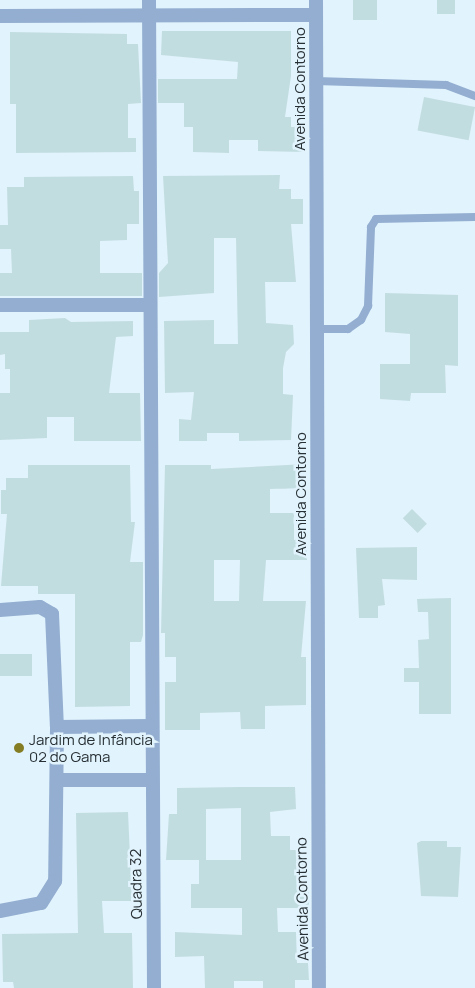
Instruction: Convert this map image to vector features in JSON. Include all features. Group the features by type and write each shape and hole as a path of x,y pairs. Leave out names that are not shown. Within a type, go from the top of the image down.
{"street":[{"name":"Quadra 32","path":"149,0 150,780 154,988"},
{"name":"Avenida Contorno","path":"316,0 319,988"},
{"path":"0,16 316,15"},
{"path":"0,306 150,306"},
{"path":"0,610 40,607 52,614 57,727 55,881 50,892 41,903 0,911"},
{"path":"57,727 150,726"},
{"path":"57,780 150,780"}],"lane":[{"path":"316,81 446,85 475,96"},
{"path":"317,329 348,329 361,320 368,306 371,227 376,219 475,217"}],"building":[{"path":"353,0 377,0 377,20 353,20"},
{"path":"437,0 455,0 455,14 437,14"},
{"path":"162,31 291,31 291,76 285,117 291,117 291,127 303,127 304,152 258,151 258,140 229,140 229,153 193,152 193,127 184,127 184,103 158,103 158,79 237,79 238,62 161,55"},
{"path":"10,32 127,34 127,44 138,44 141,103 128,104 128,138 136,138 136,152 16,153 16,104 10,104"},
{"path":"424,97 475,107 469,140 418,130"},
{"path":"280,175 279,189 291,189 291,199 303,199 303,224 291,224 296,282 265,282 266,323 293,325 294,344 286,352 283,368 283,394 293,395 291,440 239,441 239,433 207,433 207,441 179,441 179,419 191,420 194,392 165,393 164,321 214,320 214,344 238,344 236,238 214,238 214,293 159,297 159,273 168,263 163,176"},
{"path":"133,176 134,191 139,191 139,224 127,224 127,240 100,241 100,273 142,273 142,296 0,296 0,273 12,273 11,249 0,249 0,225 8,225 7,187 24,187 24,177"},
{"path":"385,293 458,295 458,366 445,365 446,393 411,393 410,401 380,399 380,364 410,364 410,334 385,332"},
{"path":"65,318 71,322 133,321 133,336 116,337 109,393 140,393 141,441 74,441 74,417 47,417 47,438 0,440 0,393 10,393 10,369 5,369 5,354 0,355 0,332 29,332 29,320"},
{"path":"306,464 306,488 270,489 270,513 294,513 294,540 306,536 307,560 266,560 263,601 306,601 301,657 306,657 306,705 265,706 265,729 241,729 240,712 200,713 200,730 165,730 165,682 176,682 176,657 165,657 165,633 161,633 165,465 211,465 211,469","holes":["214,560 240,560 239,601 214,601"]},
{"path":"28,465 130,465 131,522 135,522 130,562 143,562 143,635 141,642 130,642 130,706 75,707 75,594 38,594 38,586 1,586 7,514 1,514 1,490 6,490 6,478 28,478"},
{"path":"412,509 427,524 418,533 403,518"},
{"path":"417,547 417,580 382,579 385,605 378,606 378,618 359,618 356,548"},
{"path":"451,598 451,714 419,714 419,682 404,682 404,668 419,668 418,640 429,639 428,612 418,612 417,599"},
{"path":"0,654 32,654 32,676 0,676"},
{"path":"295,787 296,809 270,812 271,836 290,836 290,850 304,850 304,859 308,859 309,908 277,908 278,932 296,932 297,963 308,963 309,980 295,980 295,988 263,988 263,981 234,981 234,988 205,988 204,956 175,957 175,932 242,935 242,908 191,908 191,884 199,884 199,860 166,860 169,814 177,814 177,788","holes":["241,808 241,860 206,860 206,809"]},
{"path":"128,812 132,901 102,901 104,933 132,933 133,988 14,988 13,982 3,982 2,934 78,933 76,813"},
{"path":"421,841 447,841 447,847 461,847 458,897 421,896 417,843"}],"place":[{"name":"Jardim de Infância 02 do Gama","path":"19,748"}]}
